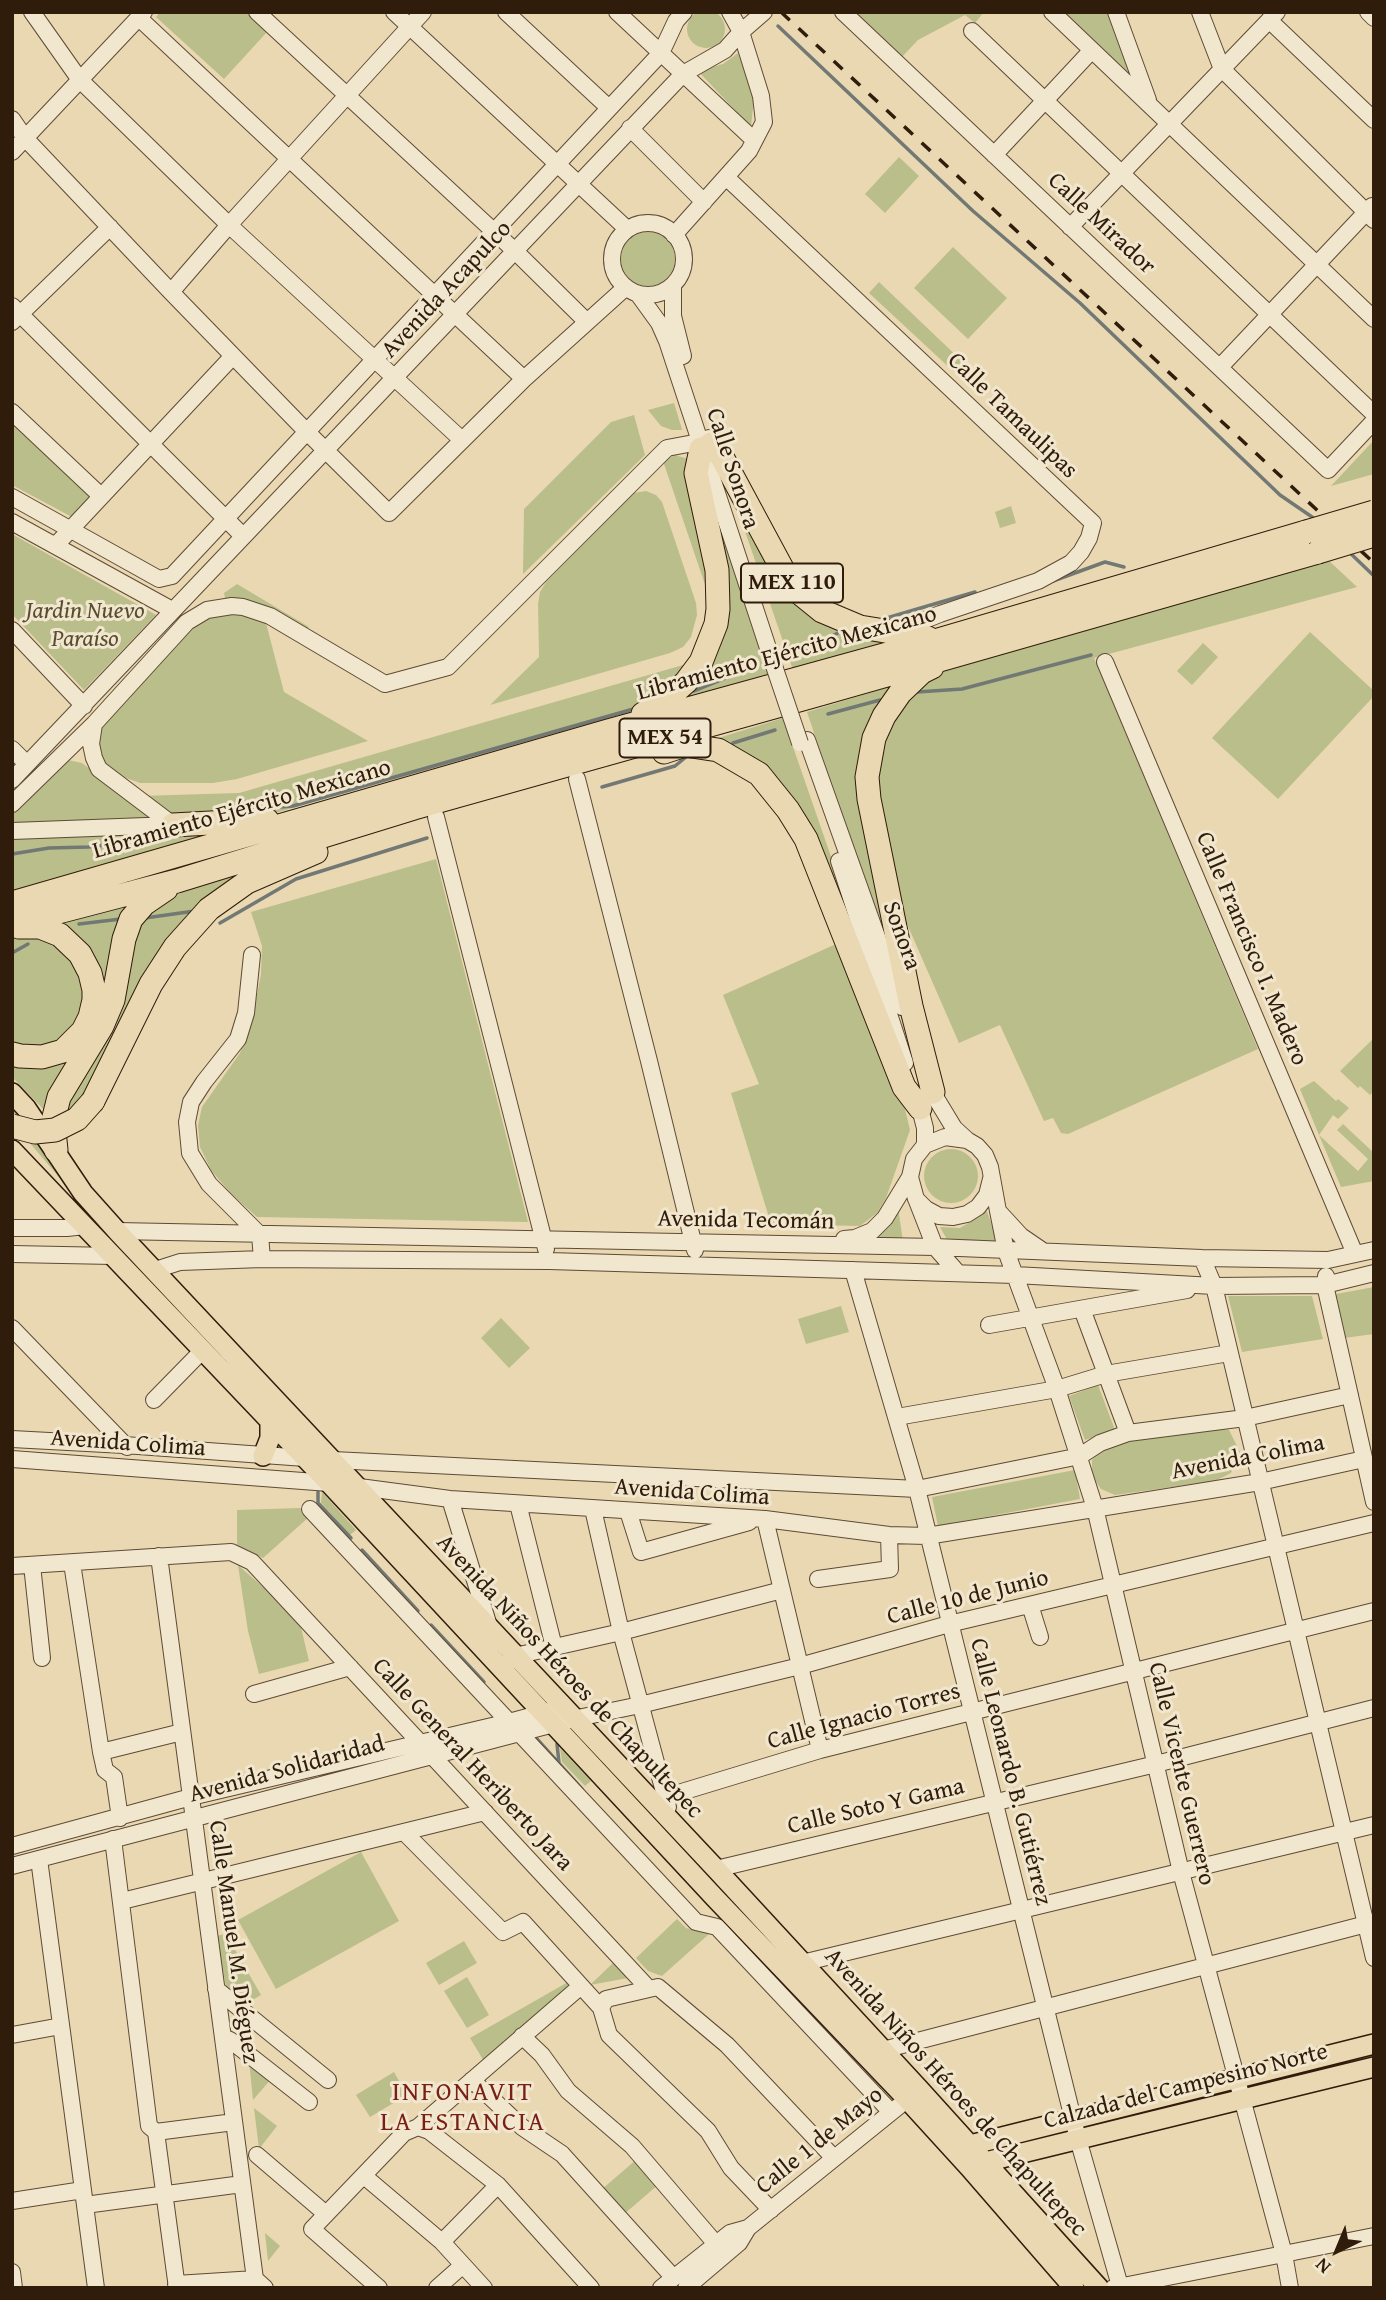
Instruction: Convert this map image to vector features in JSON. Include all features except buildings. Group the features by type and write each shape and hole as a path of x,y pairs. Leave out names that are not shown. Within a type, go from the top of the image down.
{"highway":[{"name":"MEX 110","path":"705,443 722,457 785,574 801,594 822,611 860,627 947,647"},
{"path":"608,731 668,698 686,682 709,647 716,625 718,588 696,473 705,443"},
{"name":"Libramiento Ejército Mexicano","path":"1312,542 1374,512"},
{"name":"Libramiento Ejército Mexicano","path":"12,903 608,731 947,647 1312,542 1374,535"},
{"path":"927,1100 867,777 874,738 884,716 900,693 947,647"},
{"name":"Libramiento Ejército Mexicano","path":"12,926 177,881 414,808 760,711 947,647"},
{"path":"12,1126 34,1132 55,1130 77,1119 93,1101 151,984 176,947 209,909 247,882 314,852 685,746 760,711"},
{"path":"685,746 718,750 758,774 788,810 806,839 904,1087 927,1100"},
{"path":"173,825 240,823 325,814"},
{"path":"345,830 436,817"},
{"path":"56,1150 53,1121 59,1097 102,1026 113,1000 124,939 131,919 144,904 177,881"},
{"path":"12,926 40,927 60,935 80,954 90,973 94,990 90,1017 83,1031 63,1051 42,1057 12,1054"}],"main road":[{"name":"Avenida Niños Héroes de Chapultepec","path":"12,1093 56,1150 83,1193 357,1486 484,1637"},
{"name":"Avenida Niños Héroes de Chapultepec","path":"12,1150 329,1483 508,1662 716,1899 913,2094 977,2164 1099,2288"},
{"path":"262,1456 270,1438 270,1420"},
{"name":"Avenida Niños Héroes de Chapultepec","path":"558,1716 659,1799 670,1820 883,2050 913,2094 970,2145 977,2164 1074,2288"},
{"name":"Calzada del Campesino Norte","path":"970,2145 1374,2044"},
{"name":"Calzada del Campesino Norte","path":"977,2164 1374,2067"},
{"path":"1195,2089 1200,2108"},
{"path":"1157,2098 1162,2118"}],"street":[{"path":"32,12 80,80 229,225 462,440"},
{"path":"121,12 138,19 524,379"},
{"path":"257,12 516,251 586,321"},
{"path":"394,12 627,229 636,225 657,224 674,234 748,151 764,122 761,96 740,32 730,12"},
{"path":"170,292 423,12"},
{"path":"506,12 609,108"},
{"path":"617,12 754,140"},
{"name":"Avenida Acapulco","path":"70,529 159,579 172,576 661,53 676,21 684,12"},
{"name":"Avenida Acapulco","path":"12,780 683,74 725,50 740,32 764,12"},
{"name":"Calle Mirador","path":"843,12 1328,470 1374,421"},
{"path":"1052,12 1374,319"},
{"path":"1116,12 1150,106"},
{"path":"1200,12 1222,69 1371,212 1220,368"},
{"path":"1368,12 1374,18"},
{"path":"1070,227 1273,16 1374,120"},
{"path":"12,152 138,19"},
{"path":"972,30 1374,415"},
{"path":"994,155 1092,50"},
{"path":"12,119 26,138 170,292 326,452 390,513 586,321 632,290 651,295 663,292 673,285"},
{"path":"631,128 704,202"},
{"name":"Calle Tamaulipas","path":"726,177 1093,523 1089,538 1071,563 1038,581 891,633"},
{"path":"110,228 15,314 243,536"},
{"name":"Calle Sonora","path":"627,229 614,247 613,269 618,279 632,290 659,323 667,341 705,443 804,741"},
{"name":"Calle Sonora","path":"674,234 681,244 684,266 673,285 673,316 705,443"},
{"path":"55,546 233,356"},
{"path":"12,412 101,496"},
{"path":"12,804 94,724 187,622 206,610 243,607 270,616 385,684 448,667 667,448 705,443"},
{"path":"12,498 70,529"},
{"path":"12,522 172,610"},
{"path":"12,630 84,706"},
{"name":"Calle Francisco I. Madero","path":"1105,662 1354,1254"},
{"path":"94,724 91,744 99,769"},
{"name":"Sonora","path":"804,741 927,1100 925,1145"},
{"path":"70,747 173,825"},
{"path":"12,749 27,764"},
{"path":"576,779 694,1242 697,1266"},
{"path":"436,817 549,1261"},
{"path":"12,831 173,825"},
{"path":"252,956 246,1013 238,1039 191,1102 187,1122 190,1153 209,1184 260,1235 262,1259"},
{"name":"Sonora","path":"927,1100 985,1156 990,1167 998,1211"},
{"path":"806,1245 855,1238 872,1231 885,1218 910,1177 914,1159 925,1145 945,1137 967,1140"},
{"path":"910,1177 935,1247 958,1273"},
{"path":"916,1199 939,1216 967,1214 978,1207 987,1195 991,1179"},
{"path":"998,1211 1021,1236 1044,1252"},
{"name":"Calle Vicente Guerrero","path":"998,1211 1006,1251 1058,1388 1095,1508 1181,1872 1284,2254 1290,2288"},
{"path":"12,1227 85,1226"},
{"name":"Avenida Tecomán","path":"117,1231 935,1247 1202,1258 1328,1260 1374,1250"},
{"path":"12,1254 113,1256"},
{"path":"1202,1258 1214,1286 1317,1722 1370,1923 1374,1958"},
{"name":"Avenida Tecomán","path":"155,1270 180,1262 262,1259 549,1261 1015,1275 1214,1286 1325,1285 1374,1273"},
{"path":"1328,1260 1325,1285 1374,1502"},
{"name":"Calle Leonardo B. Gutiérrez","path":"853,1270 917,1489 1116,2287"},
{"path":"989,1325 1214,1286"},
{"path":"1082,1309 1128,1433"},
{"path":"12,1328 147,1468"},
{"path":"154,1400 203,1350"},
{"path":"897,1417 1058,1388 1107,1374 1229,1353"},
{"name":"Avenida Colima","path":"12,1439 333,1461 917,1489 1080,1457 1100,1443 1128,1433 1245,1418 1350,1395"},
{"name":"Avenida Colima","path":"12,1459 329,1483 450,1499 763,1519 889,1535 928,1536 1260,1482 1364,1459"},
{"path":"450,1499 484,1637"},
{"path":"517,1504 554,1647"},
{"path":"310,1509 696,1922 717,1927 891,2112"},
{"path":"593,1509 640,1705 659,1799"},
{"path":"628,1511 641,1552 763,1519 820,1750"},
{"name":"Calle 10 de Junio","path":"558,1716 640,1705 800,1666 949,1624 1374,1523"},
{"path":"818,1579 890,1569 889,1535"},
{"name":"Calle General Heriberto Jara","path":"12,1566 230,1552 252,1562 649,1989 658,1987 727,2045 834,2158"},
{"name":"Calle Manuel M. Diéguez","path":"159,1556 242,2184 258,2285"},
{"path":"72,1563 101,1752 105,1770 114,1777 120,1818"},
{"path":"32,1565 42,1658"},
{"path":"508,1662 554,1647 782,1590"},
{"path":"1030,1605 1040,1637"},
{"name":"Calle Ignacio Torres","path":"659,1799 820,1750 1374,1611"},
{"path":"254,1694 350,1667"},
{"name":"Calle Soto Y Gama","path":"716,1869 1156,1764 1374,1708"},
{"name":"Avenida Solidaridad","path":"12,1866 432,1756 558,1716"},
{"name":"Avenida Solidaridad","path":"12,1846 191,1797 421,1743 514,1728"},
{"path":"101,1752 182,1732"},
{"path":"122,1901 485,1812"},
{"path":"802,1963 1374,1825"},
{"path":"404,1832 503,1932 523,1922 601,2008 609,2035 708,2132 731,2168 771,2210"},
{"path":"113,1839 149,2126 156,2132 176,2286 258,2285"},
{"path":"39,1859 96,2288"},
{"path":"883,2050 1370,1923"},
{"path":"379,2288 312,2229 404,2133 418,2127 581,1986"},
{"path":"216,1989 328,2080"},
{"path":"601,2008 606,1999 649,1989"},
{"path":"12,2035 61,2026"},
{"path":"522,2036 542,2055 568,2091 632,2146 716,2244"},
{"path":"223,2037 309,2102"},
{"path":"472,2080 522,2127 562,2154 673,2284"},
{"name":"Calle 1 de Mayo","path":"673,2284 739,2243 748,2228 913,2094"},
{"path":"156,2132 234,2122"},
{"path":"418,2127 429,2131 498,2185 591,2288"},
{"path":"257,2155 326,2214"},
{"path":"364,2176 442,2242 484,2288"},
{"path":"12,2202 164,2194 242,2184"},
{"path":"442,2242 498,2185"},
{"name":"Calle 1 de Mayo","path":"673,2284 730,2233 748,2228"},
{"path":"1116,2287 1374,2236"},
{"path":"437,2288 463,2265"},
{"path":"12,2273 14,2288"}],"green space":[{"path":"706,10 720,15 725,29 720,43 706,48 692,43 687,29 692,15"},
{"path":"160,12 246,12 267,32 224,79 156,17"},
{"path":"854,12 984,12 975,23 965,15 918,40 899,60"},
{"path":"1057,12 1113,12 1134,74 1127,76"},
{"path":"738,53 754,98 751,127 698,71 723,64"},
{"path":"899,157 919,176 885,213 865,194"},
{"path":"648,232 667,240 675,259 667,278 648,286 629,278 621,259 629,240"},
{"path":"953,247 1007,298 968,339 914,288"},
{"path":"879,282 962,361 953,371 869,293"},
{"path":"674,403 682,430 661,426 648,410"},
{"path":"634,415 645,455 523,574 524,509 611,422"},
{"path":"12,419 92,495 72,517 12,485"},
{"path":"1374,440 1374,474 1331,486"},
{"path":"675,455 688,459 713,608 663,461"},
{"path":"723,468 777,574 898,643 794,673"},
{"path":"707,480 770,681 668,708 712,657"},
{"path":"646,491 656,495 662,502 696,603 697,615 691,637 683,647 670,653 490,705 539,657 538,604 540,592 546,582 634,493"},
{"path":"1011,506 1016,523 1000,528 995,512"},
{"name":"Jardin Nuevo Paraíso","path":"12,534 156,615 84,690 12,614"},
{"path":"1325,557 1357,587 1094,658 1258,1049 1068,1134 1061,1133 1053,1118 1044,1121 1000,1025 959,1043 897,901 873,780 890,720 929,675"},
{"path":"237,584 309,627 307,629 261,605 242,599 225,598 224,593"},
{"path":"220,614 249,614 266,623 284,692 368,741 237,779 213,783 140,783 115,774 101,753 99,740 103,725 192,627"},
{"path":"1310,632 1374,691 1374,696 1278,799 1212,738"},
{"path":"1203,643 1218,657 1192,685 1177,671"},
{"path":"702,649 688,668 640,710 275,813 170,819 140,796 239,793 683,665"},
{"path":"899,684 870,729 909,1016 807,712"},
{"path":"783,718 887,1018 801,817 712,740"},
{"path":"68,760 82,763 150,817 147,820 12,827 12,814"},
{"path":"247,829 12,896 12,834"},
{"path":"436,859 528,1222 257,1217 231,1194 211,1170 200,1147 198,1125 202,1107 240,1053 252,1021 261,974 262,946 251,912"},
{"path":"253,869 229,885 78,1104 61,1115 141,915 170,893"},
{"path":"141,897 114,970 50,1116 12,1077 12,1059 45,1061 100,997 44,921"},
{"path":"25,934 60,943 84,973 83,1012 73,1029 58,1041 39,1047 12,1045 12,937"},
{"path":"836,944 902,1097 910,1130 886,1198 877,1213 860,1226 771,1224 731,1093 759,1084 723,995"},
{"path":"1374,1038 1374,1091 1370,1095 1340,1071"},
{"path":"1314,1081 1336,1101 1338,1099 1349,1108 1338,1119 1333,1115 1319,1135 1300,1089"},
{"path":"12,1102 75,1196 12,1122"},
{"path":"1343,1124 1374,1153 1374,1181 1341,1187 1319,1135 1358,1171 1368,1159 1337,1130"},
{"path":"951,1149 970,1157 978,1176 970,1195 951,1203 932,1195 924,1176 932,1157"},
{"path":"898,1208 903,1241 872,1240"},
{"path":"986,1209 997,1239 994,1243 949,1243 940,1227 960,1228"},
{"path":"1374,1287 1374,1334 1344,1338 1334,1298 1336,1294"},
{"path":"1228,1296 1312,1296 1323,1339 1242,1352"},
{"path":"841,1306 849,1332 806,1344 798,1319"},
{"path":"501,1318 530,1348 509,1368 481,1338"},
{"path":"1098,1385 1115,1430 1085,1440 1069,1396"},
{"path":"1209,1426 1229,1430 1240,1452 1231,1473 1215,1481 1115,1495 1101,1489 1092,1476 1092,1460 1105,1446"},
{"path":"1075,1470 1080,1499 938,1526 932,1497"},
{"path":"322,1492 356,1530 350,1535 321,1503"},
{"path":"300,1508 309,1517 263,1558 237,1545 237,1510"},
{"path":"238,1565 299,1619 309,1661 259,1674 248,1631"},
{"path":"560,1748 591,1781 585,1786 562,1762"},
{"path":"361,1852 399,1921 276,1989 238,1920"},
{"path":"677,1919 686,1928 709,1934 662,1976 648,1971 636,1958"},
{"path":"226,1934 261,1995 246,2004 226,1986 216,1936"},
{"path":"464,1941 477,1963 439,1985 426,1963"},
{"path":"613,1963 628,1978 590,1985"},
{"path":"467,1977 489,2015 467,2028 444,1991"},
{"path":"568,1982 573,1988 485,2063 470,2038"},
{"path":"249,2060 272,2078 253,2100"},
{"path":"394,2072 407,2095 370,2117 356,2095"},
{"path":"254,2108 277,2126 259,2149"},
{"path":"637,2159 659,2184 623,2215 601,2190"},
{"path":"265,2233 280,2246 268,2261"}],"waterway":[{"path":"778,26 973,211 1080,303 1280,495 1315,519"},
{"path":"1348,551 1374,576"},
{"path":"1053,581 1105,562 1124,567"},
{"path":"880,620 975,592"},
{"path":"806,649 838,633"},
{"path":"917,692 962,689 1091,655"},
{"path":"694,691 748,669"},
{"path":"828,714 880,700"},
{"path":"242,810 293,806 637,708"},
{"path":"733,743 775,730"},
{"path":"602,787 675,766 686,757"},
{"path":"12,854 49,848 88,847 169,838"},
{"path":"220,923 296,879 427,838"},
{"path":"145,918 195,911"},
{"path":"79,924 121,919"},
{"path":"12,953 28,944"},
{"path":"318,1492 318,1503 351,1538"},
{"path":"362,1550 418,1611"},
{"path":"431,1625 484,1682"},
{"path":"537,1739 582,1789"},
{"path":"557,1744 559,1763"}],"railway":[{"path":"781,12 1374,563"}],"district":[{"name":"INFONAVIT LA ESTANCIA","path":"463,2108"}]}
